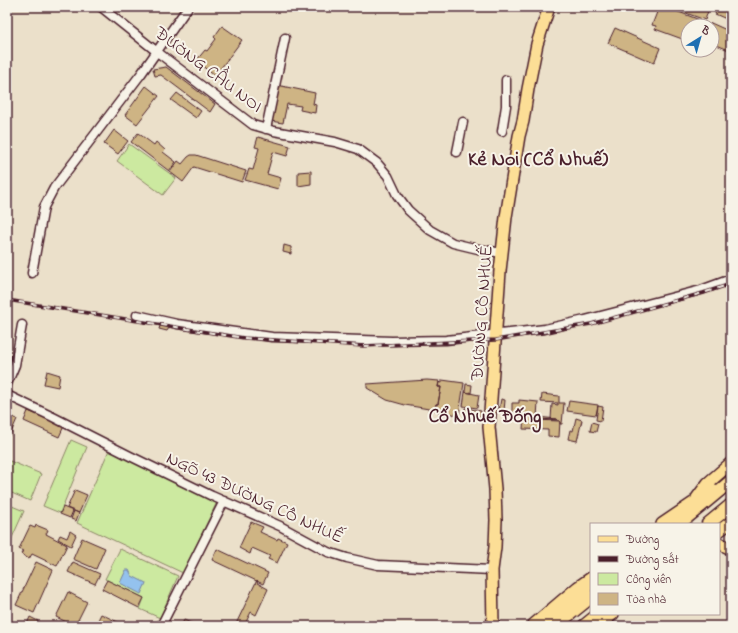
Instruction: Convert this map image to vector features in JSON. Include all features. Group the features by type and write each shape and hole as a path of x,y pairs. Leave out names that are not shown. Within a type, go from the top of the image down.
{"highway":[{"path":"680,523 731,481"},
{"path":"709,523 731,506"},
{"path":"555,626 590,598"},
{"path":"584,626 598,615"}],"main road":[{"name":"ĐƯỜNG CỔ NHUẾ","path":"492,626 492,570 496,520 495,489 489,427 502,253 506,217 519,136 537,44 548,7"},
{"path":"696,501 708,483 731,463"},
{"path":"663,523 715,490 731,477"},
{"path":"713,523 731,506"},
{"path":"720,531 731,522"},
{"path":"720,544 731,550"},
{"path":"532,626 578,587 590,580"},
{"path":"545,626 584,592 590,581"},
{"path":"598,626 612,615"}],"street":[{"name":"ĐƯỜNG CẦU NOI","path":"101,7 253,125 266,129 334,142 358,149 367,154 377,163 388,176 397,194 408,210 430,230 453,243 502,253"},
{"path":"32,273 44,207 54,188 141,74 188,7"},
{"path":"266,129 285,38"},
{"path":"502,132 506,106 506,80"},
{"path":"457,152 463,122"},
{"path":"137,316 245,336 266,338 392,341 446,340 545,329 701,290 731,279"},
{"path":"7,384 15,365 22,325"},
{"name":"NGÕ 43 ĐƯỜNG CỔ NHUẾ","path":"7,395 224,501 285,528 328,552 378,565 492,570"},
{"path":"162,626 224,501"}],"green space":[{"path":"129,144 176,178 163,195 117,161"},
{"path":"71,440 87,447 60,513 43,506"},
{"path":"109,450 217,502 183,573 77,523"},
{"path":"10,461 41,474 30,501 7,491 7,467"},
{"path":"7,504 24,511 7,549"},
{"path":"120,549 178,576 160,618 140,609 144,598 105,579"}],"water":[{"path":"126,570 129,570 132,576 146,583 141,594 120,583"}],"building":[{"path":"659,7 665,7 695,18 680,18 680,38 655,29 656,26 652,25"},
{"path":"670,7 709,8 706,18 700,18"},
{"path":"718,7 727,7 731,9 731,21 715,14"},
{"path":"222,26 242,40 215,76 196,61 205,50 207,51 216,39 214,37"},
{"path":"720,27 731,32 731,51 720,46"},
{"path":"615,28 660,48 654,63 608,43"},
{"path":"166,67 215,104 210,112 161,75 155,76 153,69"},
{"path":"277,85 315,93 313,104 316,105 315,113 300,110 301,106 287,104 283,123 270,121"},
{"path":"146,86 159,96 137,124 125,115"},
{"path":"177,93 201,111 196,118 171,100"},
{"path":"114,130 128,141 118,154 104,144"},
{"path":"138,133 154,145 156,142 165,150 163,152 176,162 169,171 131,142"},
{"path":"258,137 290,146 287,156 273,152 267,174 281,178 278,189 245,180 249,169 253,170 259,148 255,147"},
{"path":"191,155 196,155 246,171 242,182 194,167 183,182 170,172 178,161 182,164"},
{"path":"311,171 311,184 298,186 298,172"},
{"path":"284,245 291,247 291,254 283,252"},
{"path":"160,326 169,328 167,331 159,329"},
{"path":"47,371 60,375 58,387 44,384"},
{"path":"427,380 439,381 438,387 441,387 438,404 436,404 435,410 405,405 387,400 367,388 367,384"},
{"path":"442,380 464,383 459,415 438,412 438,408 435,408 436,404 438,404 441,387 438,387 439,382 442,383"},
{"path":"466,384 472,385 471,393 465,392"},
{"path":"465,392 479,395 477,408 463,406"},
{"path":"542,394 559,396 559,403 564,403 562,424 560,424 560,421 557,419 551,419 552,404 558,405 558,403 541,402"},
{"path":"501,399 505,400 504,411 499,410"},
{"path":"519,400 538,402 537,417 518,416 519,413 512,412 512,403 519,403"},
{"path":"569,401 598,405 596,415 567,411"},
{"path":"598,406 603,407 601,421 596,420"},
{"path":"465,408 481,411 480,417 464,414"},
{"path":"28,411 64,426 59,437 24,421"},
{"path":"7,414 17,419 7,440"},
{"path":"524,416 534,417 534,420 560,421 559,437 548,436 548,430 523,429"},
{"path":"537,417 557,419 557,420 537,419"},
{"path":"576,418 582,420 577,441 568,439 570,430 573,431"},
{"path":"592,422 598,424 596,432 590,431"},
{"path":"75,490 87,495 79,513 67,508"},
{"path":"63,507 73,511 70,518 60,514"},
{"path":"74,511 79,513 76,521 71,519"},
{"path":"251,522 263,527 260,532 277,540 278,538 287,542 277,563 268,559 270,556 252,548 250,554 239,548"},
{"path":"36,525 48,530 46,534 67,545 57,566 32,554 29,559 21,554 23,551 19,549 30,526 35,528"},
{"path":"70,531 76,535 71,546 58,539 60,535 67,538"},
{"path":"82,538 105,548 96,569 73,559"},
{"path":"217,549 268,573 263,584 212,560"},
{"path":"36,562 53,570 34,613 16,605"},
{"path":"73,562 100,574 95,584 68,572"},
{"path":"107,580 144,598 139,608 102,589"},
{"path":"257,580 257,583 268,589 256,615 251,612 244,626 235,626"},
{"path":"68,592 87,602 75,626 56,617"},
{"path":"101,614 124,625 129,624 133,626 99,626 96,624"},
{"path":"30,617 38,621 36,626 26,626"},
{"path":"184,620 198,626 181,626"},
{"path":"53,622 62,626 51,626"}],"railway":[{"path":"7,300 244,338 363,346 496,340 591,324 731,284"}],"district":[{"name":"Kẻ Noi (Cổ Nhuế)","path":"538,158"},
{"name":"Cổ Nhuế Đống","path":"485,415"}]}
